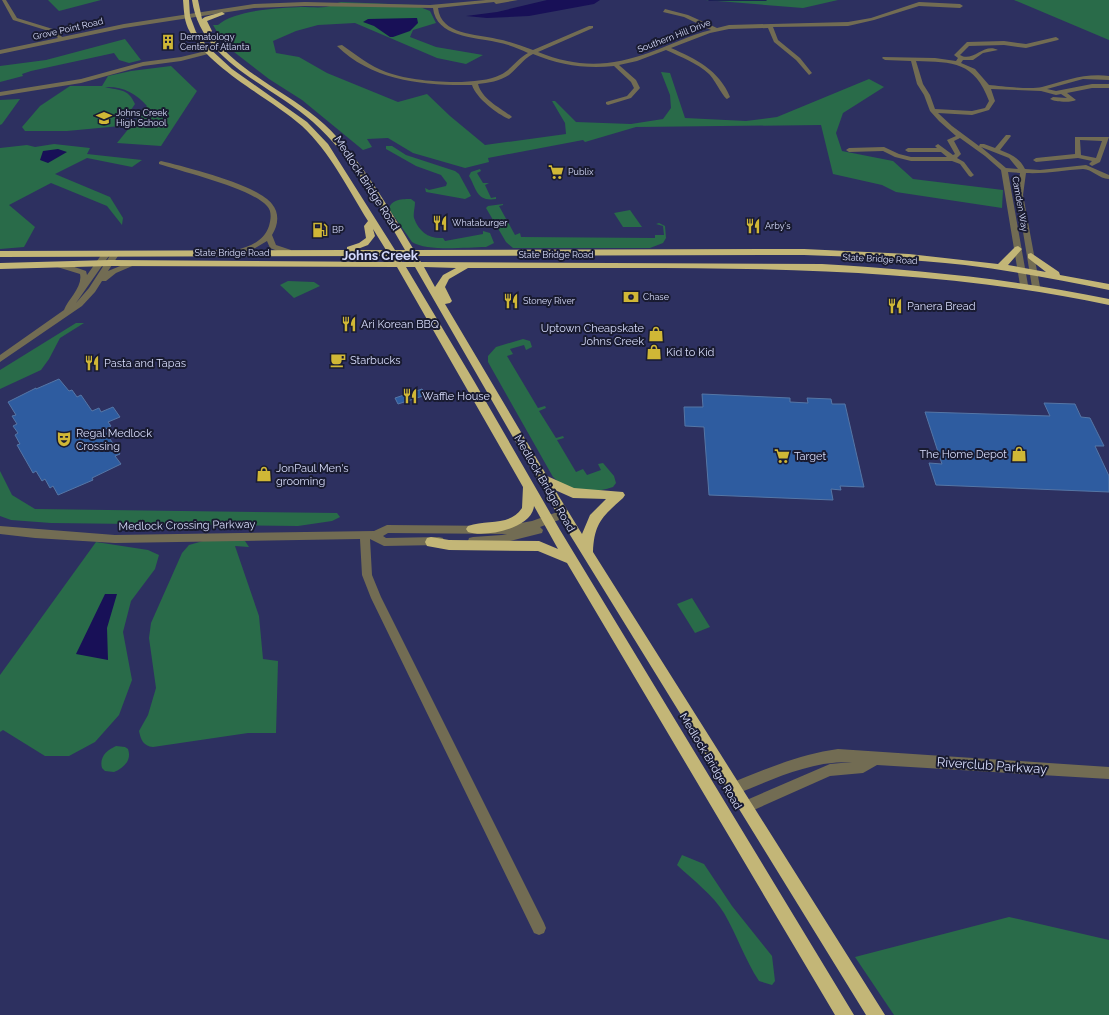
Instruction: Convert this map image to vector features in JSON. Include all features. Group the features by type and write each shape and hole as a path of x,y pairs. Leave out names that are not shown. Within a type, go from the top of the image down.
{"highway":[{"name":"Medlock Bridge Road","path":"186,0 188,17 193,32 210,52 230,70 304,124 325,146 392,252 469,381 549,522 845,1015"},
{"name":"Medlock Bridge Road","path":"195,0 198,16 208,38 219,49 315,120 352,159 410,252 565,517 736,788 876,1015"},
{"name":"Medlock Bridge Road","path":"219,49 218,42 204,21 207,18 222,14"},
{"path":"342,252 358,248 365,243 370,236 368,226 372,221"},
{"path":"1000,267 1011,258 1018,249"},
{"name":"State Bridge Road","path":"0,254 239,252 804,252 899,256 1000,267 1109,287"},
{"path":"1031,256 1048,270 1073,280"},
{"name":"State Bridge Road","path":"0,266 110,263 822,267 903,271 973,277 1036,287 1109,302"},
{"path":"446,314 448,304 440,287 442,280 453,272 474,265"},
{"path":"542,479 573,493 619,495 598,513 588,528 587,552"},
{"path":"472,530 506,526 517,521 528,510 529,487"},
{"path":"431,542 457,545 539,546 571,559"}],"street":[{"path":"4,0 15,19 54,31 62,40"},
{"path":"198,16 254,6 314,3 414,11 501,0"},
{"path":"435,8 482,6 516,0"},
{"path":"198,16 314,3"},
{"name":"Southern Hill Drive","path":"435,8 438,19 451,29 466,34 504,42 574,64 616,65 638,60 666,48 716,30 729,27 859,22 919,4 960,6"},
{"path":"665,11 686,16 716,30"},
{"name":"Grove Point Road","path":"0,52 139,24 198,16"},
{"path":"770,26 776,41 798,59 809,73"},
{"path":"340,46 379,71 391,76 475,83 505,76 513,70 520,60 534,52 591,27"},
{"path":"933,111 972,113 987,109 992,101 987,87 980,76 960,60 957,55 967,44 1004,43 1016,46 1026,46 1056,39"},
{"path":"885,58 937,60 971,59 982,51 1011,50 1016,46"},
{"path":"666,48 709,70 721,82 727,97"},
{"path":"0,94 81,81 142,64 180,59 210,52"},
{"path":"913,59 920,84 927,95 933,111 946,126 960,136"},
{"path":"608,103 629,97 637,88 634,81 616,65"},
{"path":"1041,89 1082,77 1096,76 1109,78"},
{"path":"475,83 475,89 479,94 509,117"},
{"path":"987,87 1041,89 1056,93 1092,86 1109,86"},
{"path":"1053,99 1073,100 1063,92"},
{"path":"849,150 884,149 897,156 911,159 953,159 958,154 950,140 960,136"},
{"name":"Camden Way","path":"960,136 1011,157 1020,165 1022,171 1020,195 1036,287"},
{"name":"Camden Way","path":"960,136 995,159 1004,170 1023,272 1024,285"},
{"path":"996,151 1008,136"},
{"path":"1004,170 1040,172 1086,167 1098,161 1108,139 1077,138 1078,156"},
{"path":"908,150 940,148 953,159 962,163 970,175"},
{"path":"1036,160 1078,156 1098,161"},
{"path":"161,163 248,192 268,203 274,214 274,223 269,236 257,246 239,252"},
{"path":"1086,167 1105,177 1109,177"},
{"path":"269,236 272,246 288,252"},
{"path":"68,310 73,300 82,290 100,263 111,253"},
{"path":"0,359 52,324 68,310 79,304 92,290 110,263 111,253"},
{"path":"57,264 83,274 85,280 82,290"},
{"path":"92,290 98,287 107,275 113,271 134,264"},
{"name":"Medlock Crossing Parkway","path":"0,530 35,534 115,539 370,535 388,529 504,530 549,522 565,517"},
{"name":"Medlock Crossing Parkway","path":"370,535 384,542 502,539 518,536 549,522"},
{"path":"370,535 367,575 376,598 540,928"},
{"name":"Riverclub Parkway","path":"736,788 799,763 827,755 859,755 875,759 1109,773"},
{"name":"Riverclub Parkway","path":"747,807 830,770 862,767 875,759"}],"green space":[{"path":"48,0 101,0 59,11"},
{"path":"705,0 838,0 803,8"},
{"path":"1014,0 1109,0 1109,40"},
{"path":"341,2 415,5 430,11 436,23 413,30 410,37 436,47 483,55 466,64 437,58 355,23 318,25 296,31 273,41 276,53 299,57 327,73 398,102 427,94 450,116 485,145 566,134 565,123 552,101 555,101 576,122 631,124 663,119 671,108 670,95 661,72 670,73 685,118 746,121 777,117 869,79 884,87 843,113 836,133 842,151 893,161 913,179 1003,190 1002,208 896,192 882,185 833,174 821,125 636,127 585,142 583,140 488,158 489,162 465,168 413,153 388,138 367,139 372,147 363,150 302,100 269,79 225,45 213,25 218,25 235,16 246,13 292,7 326,7"},
{"path":"125,39 141,60 129,63 119,60 114,53 31,71 22,74 23,76 0,82 0,66 46,60"},
{"path":"171,66 197,91 161,146 117,143 147,106 138,97 128,91 111,87 105,87 123,91 129,95 135,104 120,126 67,131 25,131 22,127 40,106 70,86 102,86 108,76 131,71"},
{"path":"20,99 2,124 0,125 0,100"},
{"path":"54,144 90,148 87,154 142,160 132,167 87,158 55,174 110,197 123,218 122,225 107,206 51,183 9,205 35,227 24,247 0,249 0,148 27,145 35,147"},
{"path":"386,146 392,146 406,155 455,171 459,174 471,196 465,199 426,192 425,188 429,190 446,186 447,183 441,175 416,166 386,149"},
{"path":"480,169 481,171 477,173 483,183 489,183 485,185 491,198 496,197 496,199 485,199 478,194 469,176 471,172"},
{"path":"411,199 415,202 414,218 416,223 425,234 443,238 445,241 483,234 483,231 490,233 494,243 486,247 437,248 419,245 412,242 389,209 395,201"},
{"path":"503,204 499,206 515,235 520,233 521,237 655,238 655,235 664,235 663,226 656,224 659,223 665,226 666,238 663,243 650,248 513,248 506,242 486,208 488,206"},
{"path":"630,210 642,227 623,227 614,213"},
{"path":"288,281 314,282 320,286 294,298 280,285"},
{"path":"76,323 84,323 60,338 49,359 41,370 0,389 0,370"},
{"path":"523,339 530,341 532,347 526,350 524,345 510,349 513,354 507,356 538,408 545,406 546,408 539,411 556,438 563,436 564,438 557,440 576,472 583,469 587,475 601,470 598,464 603,463 614,476 616,483 613,487 597,491 582,491 566,486 553,477 488,362 488,356 496,347"},
{"path":"0,471 12,495 35,509 337,513 340,517 332,521 298,526 51,523 11,520 0,516"},
{"path":"203,541 245,541 249,547 235,546 259,616 263,659 278,661 276,733 248,733 153,747 143,742 139,731 148,715 156,688 149,638 151,623 182,553 189,545"},
{"path":"96,542 148,550 159,555 155,569 131,601 123,632 132,680 119,715 95,742 69,756 45,756 3,730 0,732 0,675"},
{"path":"692,598 710,627 695,633 677,604"},
{"path":"116,746 125,747 128,749 128,760 124,766 114,772 105,771 101,764 104,754"},
{"path":"682,855 704,864 732,906 772,956 775,981 772,985 759,981 749,965 729,921 715,900 677,865"},
{"path":"1009,917 1109,940 1109,1015 894,1015 855,957"}],"shaded area":[{"path":"547,0 600,0 594,4 529,16 487,18 466,16 497,12"},
{"path":"417,18 418,23 410,31 393,37 390,37 374,26 363,22 368,19"},
{"path":"58,149 67,152 48,163 40,160 43,151"},
{"path":"105,594 117,594 107,628 108,660 76,654"}],"building":[{"name":"Regal Medlock Crossing","path":"59,379 69,391 72,390 77,397 81,395 92,411 99,408 101,412 113,407 120,417 108,422 111,426 104,430 120,454 115,456 121,464 92,478 93,480 58,495 53,486 50,488 45,479 42,481 36,471 33,473 17,445 20,444 15,435 18,433 13,426 17,424 12,416 16,415 8,402 36,388"},
{"name":"Waffle House","path":"422,389 426,395 398,404 395,398"},
{"name":"Target","path":"702,394 790,398 790,402 808,403 807,398 831,399 832,404 845,404 864,487 840,486 841,490 831,489 833,500 709,495 704,427 685,426 684,407 703,407"},
{"name":"The Home Depot","path":"1044,403 1075,404 1081,417 1090,418 1104,446 1095,446 1109,476 1109,492 936,485 929,463 942,464 925,412 1050,416"}],"waterway":[{"path":"709,0 766,0"}],"place":[{"name":"Dermatology Center of Atlanta","path":"168,42"},
{"name":"Johns Creek High School","path":"104,118"},
{"name":"Publix","path":"556,172"},
{"name":"Whataburger","path":"440,223"},
{"name":"Arby's","path":"753,226"},
{"name":"BP","path":"320,230"},
{"name":"Chase","path":"631,297"},
{"name":"Stoney River","path":"511,301"},
{"name":"Panera Bread","path":"895,306"},
{"name":"Ari Korean BBQ","path":"349,324"},
{"name":"Uptown Cheapskate Johns Creek","path":"656,334"},
{"name":"Kid to Kid","path":"654,352"},
{"name":"Starbucks","path":"338,360"},
{"name":"Pasta and Tapas","path":"92,363"},
{"name":"Waffle House","path":"410,396"},
{"name":"Regal Medlock Crossing","path":"64,439"},
{"name":"The Home Depot","path":"1019,454"},
{"name":"Target","path":"782,456"},
{"name":"JonPaul Men's grooming","path":"264,474"}],"district":[{"name":"Johns Creek","path":"380,255"}]}
